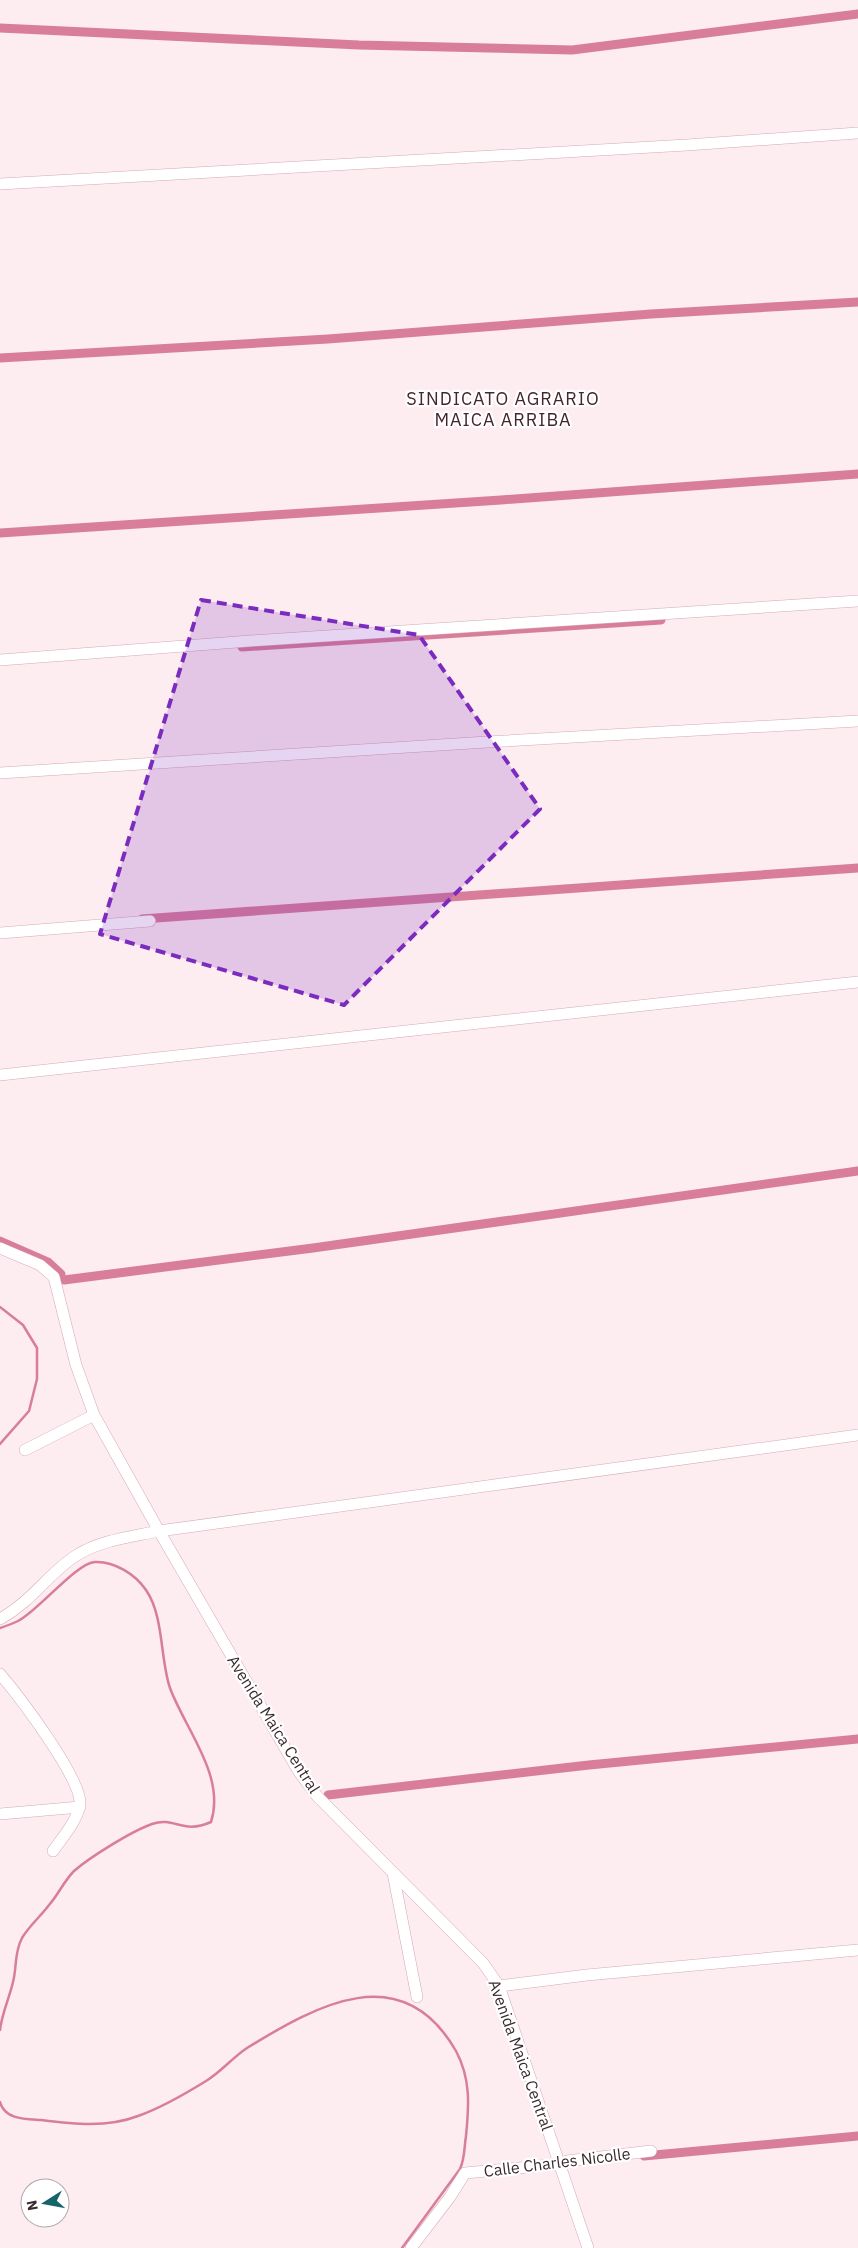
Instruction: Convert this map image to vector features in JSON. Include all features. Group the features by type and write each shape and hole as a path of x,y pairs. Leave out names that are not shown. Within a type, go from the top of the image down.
{"street":[{"path":"0,184 677,146 858,132"},
{"path":"0,660 250,641 858,601"},
{"path":"0,773 477,742 858,721"},
{"path":"0,933 150,921"},
{"path":"0,1074 858,982"},
{"name":"Avenida Maica Central","path":"0,1248 40,1265 54,1277 76,1365 94,1414 159,1531 309,1786 393,1874 483,1963 499,1986 588,2248"},
{"path":"25,1450 94,1414"},
{"path":"0,1619 14,1612 31,1598 55,1573 78,1554 99,1544 159,1531 858,1435"},
{"path":"0,1674 28,1709 79,1792 80,1807 53,1851"},
{"path":"0,1814 80,1807"},
{"path":"393,1874 417,1997"},
{"path":"499,1986 587,1975 858,1950"},
{"name":"Calle Charles Nicolle","path":"411,2248 450,2197 465,2173 560,2164 567,2161 651,2151"}],"highlighted area":[{"path":"201,600 419,635 540,809 344,1005 100,934"}],"waterway":[{"path":"0,28 359,45 572,50 858,14"},
{"path":"0,358 328,339 651,314 858,302"},
{"path":"0,533 858,474"},
{"path":"242,647 661,620"},
{"path":"142,919 858,868"},
{"path":"64,1280 313,1248 858,1171"},
{"path":"0,1241 48,1262 61,1274"},
{"path":"0,1307 23,1325 37,1348 37,1379 29,1411 0,1444"},
{"path":"0,1628 26,1616 68,1578 87,1564 102,1562 117,1566 130,1574 141,1584 152,1600 159,1625 170,1688 209,1770 213,1787 214,1805 211,1822 193,1827 167,1822 152,1824 112,1845 74,1871 22,1938 0,2030"},
{"path":"328,1795 589,1765 858,1739"},
{"path":"0,2102 6,2112 23,2119 90,2124 126,2120 155,2109 181,2096 211,2077 247,2048 302,2017 330,2005 358,1998 385,1997 410,2005 434,2022 456,2051 467,2082 468,2114 462,2165 402,2248"},
{"path":"644,2156 858,2136"}],"district":[{"name":"SINDICATO AGRARIO MAICA ARRIBA","path":"503,409"}]}
